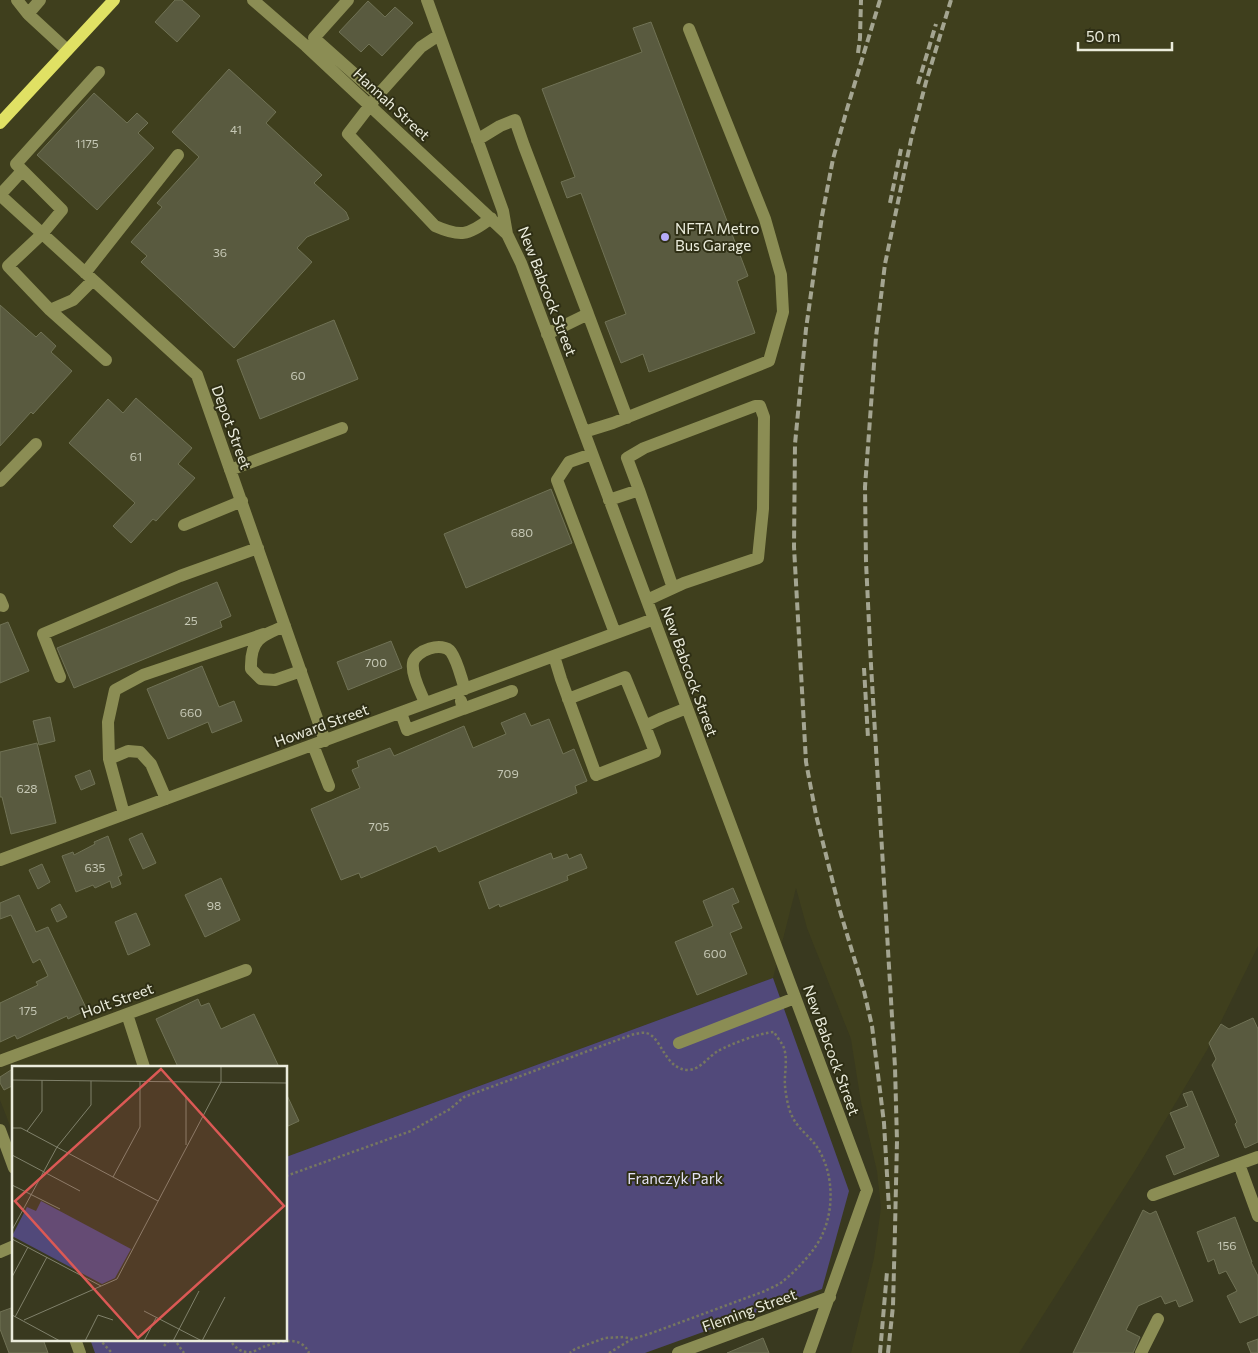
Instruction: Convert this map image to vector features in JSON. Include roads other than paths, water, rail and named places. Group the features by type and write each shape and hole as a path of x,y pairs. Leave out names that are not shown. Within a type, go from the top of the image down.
{"main road":[{"path":"0,123 114,0"}],"street":[{"path":"17,0 28,14 67,50"},
{"path":"28,14 40,0"},
{"name":"Hannah Street","path":"253,0 310,42 374,100 507,234"},
{"path":"310,42 348,0"},
{"name":"New Babcock Street","path":"427,0 503,211 507,234 521,263 867,1190 809,1353"},
{"path":"584,432 627,418 768,361 783,312 781,275 765,219 689,29"},
{"path":"439,34 421,47 374,100 348,134 435,226 451,233 466,233 482,225 490,218"},
{"path":"99,72 16,164 62,210 42,234 8,266 50,310 106,360"},
{"path":"477,140 500,126 515,120 627,418"},
{"path":"50,310 73,300 178,155"},
{"path":"0,195 22,171"},
{"name":"Depot Street","path":"0,195 197,376 301,671 328,786"},
{"path":"547,334 588,314"},
{"path":"647,600 673,588 758,558 763,500 764,416 760,406 755,406 644,448 627,458 673,588"},
{"path":"230,470 342,428"},
{"path":"0,481 36,444"},
{"path":"592,454 568,462 557,480 616,633"},
{"path":"609,500 639,490"},
{"path":"184,525 242,501"},
{"path":"60,677 43,634 180,576 258,548"},
{"name":"Howard Street","path":"0,860 654,619"},
{"path":"124,814 109,759 108,722 115,690 143,675 285,626"},
{"path":"264,634 256,640 250,655 251,669 260,679 275,680 301,671"},
{"path":"425,704 413,668 414,660 420,653 438,647 447,648 452,653 464,708"},
{"path":"554,656 568,699 596,775 655,752 625,677 568,699"},
{"path":"401,713 407,730 512,691"},
{"path":"645,726 687,708"},
{"path":"109,759 128,752 140,752 151,764 166,799"},
{"name":"Holt Street","path":"0,1061 246,970"},
{"path":"679,1043 795,998"},
{"path":"127,1014 144,1066"},
{"path":"0,1130 12,1163"},
{"path":"1153,1195 1258,1157"},
{"path":"1239,1164 1258,1216"},
{"path":"0,1252 12,1247"},
{"name":"Fleming Street","path":"678,1353 830,1297"},
{"path":"1141,1353 1158,1319"},
{"path":"76,1340 80,1353"}],"railway":[{"path":"858,53 861,0"},
{"path":"880,0 833,159 822,216 806,329 795,444 794,547 806,762 816,815 872,1026 884,1123 889,1209"},
{"path":"888,1353 893,1306 897,1141 895,1067 871,665 866,562 865,487 876,337 885,264 912,135 951,0"},
{"path":"918,84 936,24"},
{"path":"890,203 901,149"},
{"path":"864,668 868,738"},
{"path":"880,1353 887,1272"}],"place":[{"name":"NFTA Metro Bus Garage","path":"665,237"}],"park label":[{"name":"Franczyk Park","path":"675,1178"}]}
